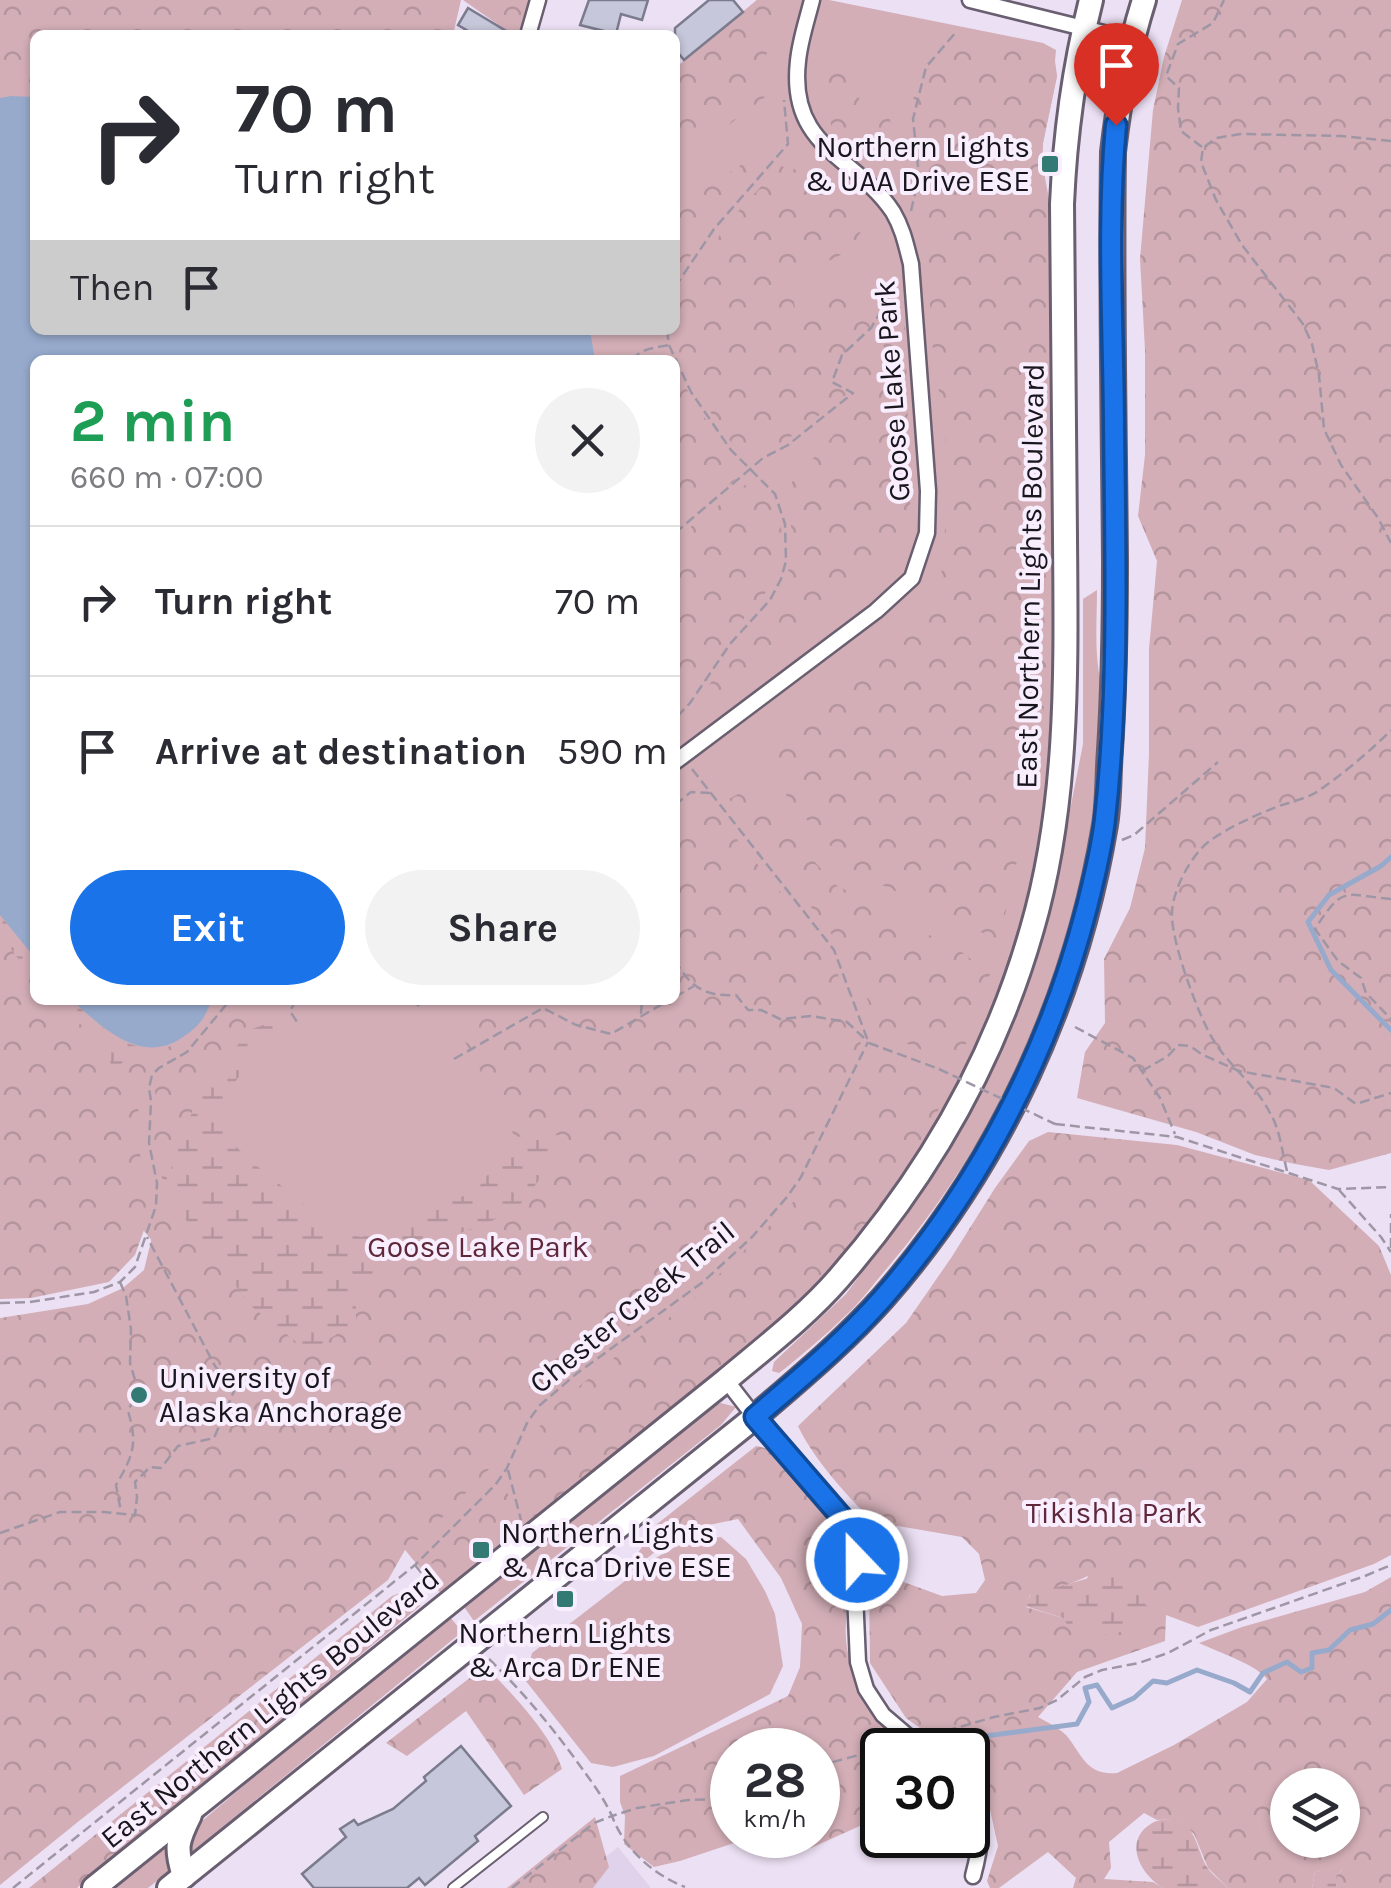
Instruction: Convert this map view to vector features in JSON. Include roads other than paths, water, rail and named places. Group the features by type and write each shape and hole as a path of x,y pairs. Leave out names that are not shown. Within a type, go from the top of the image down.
{"main road":[{"name":"East Northern Lights Boulevard","path":"94,1888 800,1317 838,1280 932,1154 956,1115 1007,1002 1033,926 1061,780 1066,628 1064,149 1070,98 1091,0"},
{"path":"182,1884 828,1354 882,1299 928,1243 997,1136 1057,1005 1078,943 1105,822 1115,668 1113,170 1119,97 1144,0"},
{"path":"182,1884 178,1842 193,1808"}],"street":[{"path":"529,30 538,0"},
{"name":"Goose Lake Park","path":"680,758 876,611 912,578 927,533 928,491 911,264 893,213 880,196 825,148 808,124 800,98 798,64 812,0"},
{"path":"970,0 1132,40"},
{"path":"726,1380 844,1520 854,1540 858,1662 866,1689 882,1714 898,1728"},
{"path":"974,1876 978,1858"}],"lane":[{"path":"453,1888 543,1817"}],"water":[{"path":"30,97 30,335 591,335 594,355 30,355 30,952 0,915 0,98"},
{"path":"77,1005 209,1005 193,1030 168,1045 138,1045 96,1022"}],"waterway":[{"path":"1391,857 1329,895 1308,922 1331,970 1391,1030"},
{"path":"990,1735 1077,1724 1089,1702 1085,1688 1097,1685 1112,1708 1134,1698 1153,1681 1167,1683 1197,1670 1250,1692 1263,1673 1287,1662 1301,1672 1312,1668 1312,1653 1329,1650 1350,1630 1373,1624 1391,1610"}],"place":[{"name":"Northern Lights & UAA Drive ESE","path":"1050,164"},
{"name":"University of Alaska Anchorage","path":"139,1395"},
{"name":"Northern Lights & Arca Drive ESE","path":"481,1550"},
{"name":"Northern Lights & Arca Dr ENE","path":"565,1599"}],"park label":[{"name":"Tikishla Park","path":"1114,1513"}]}
